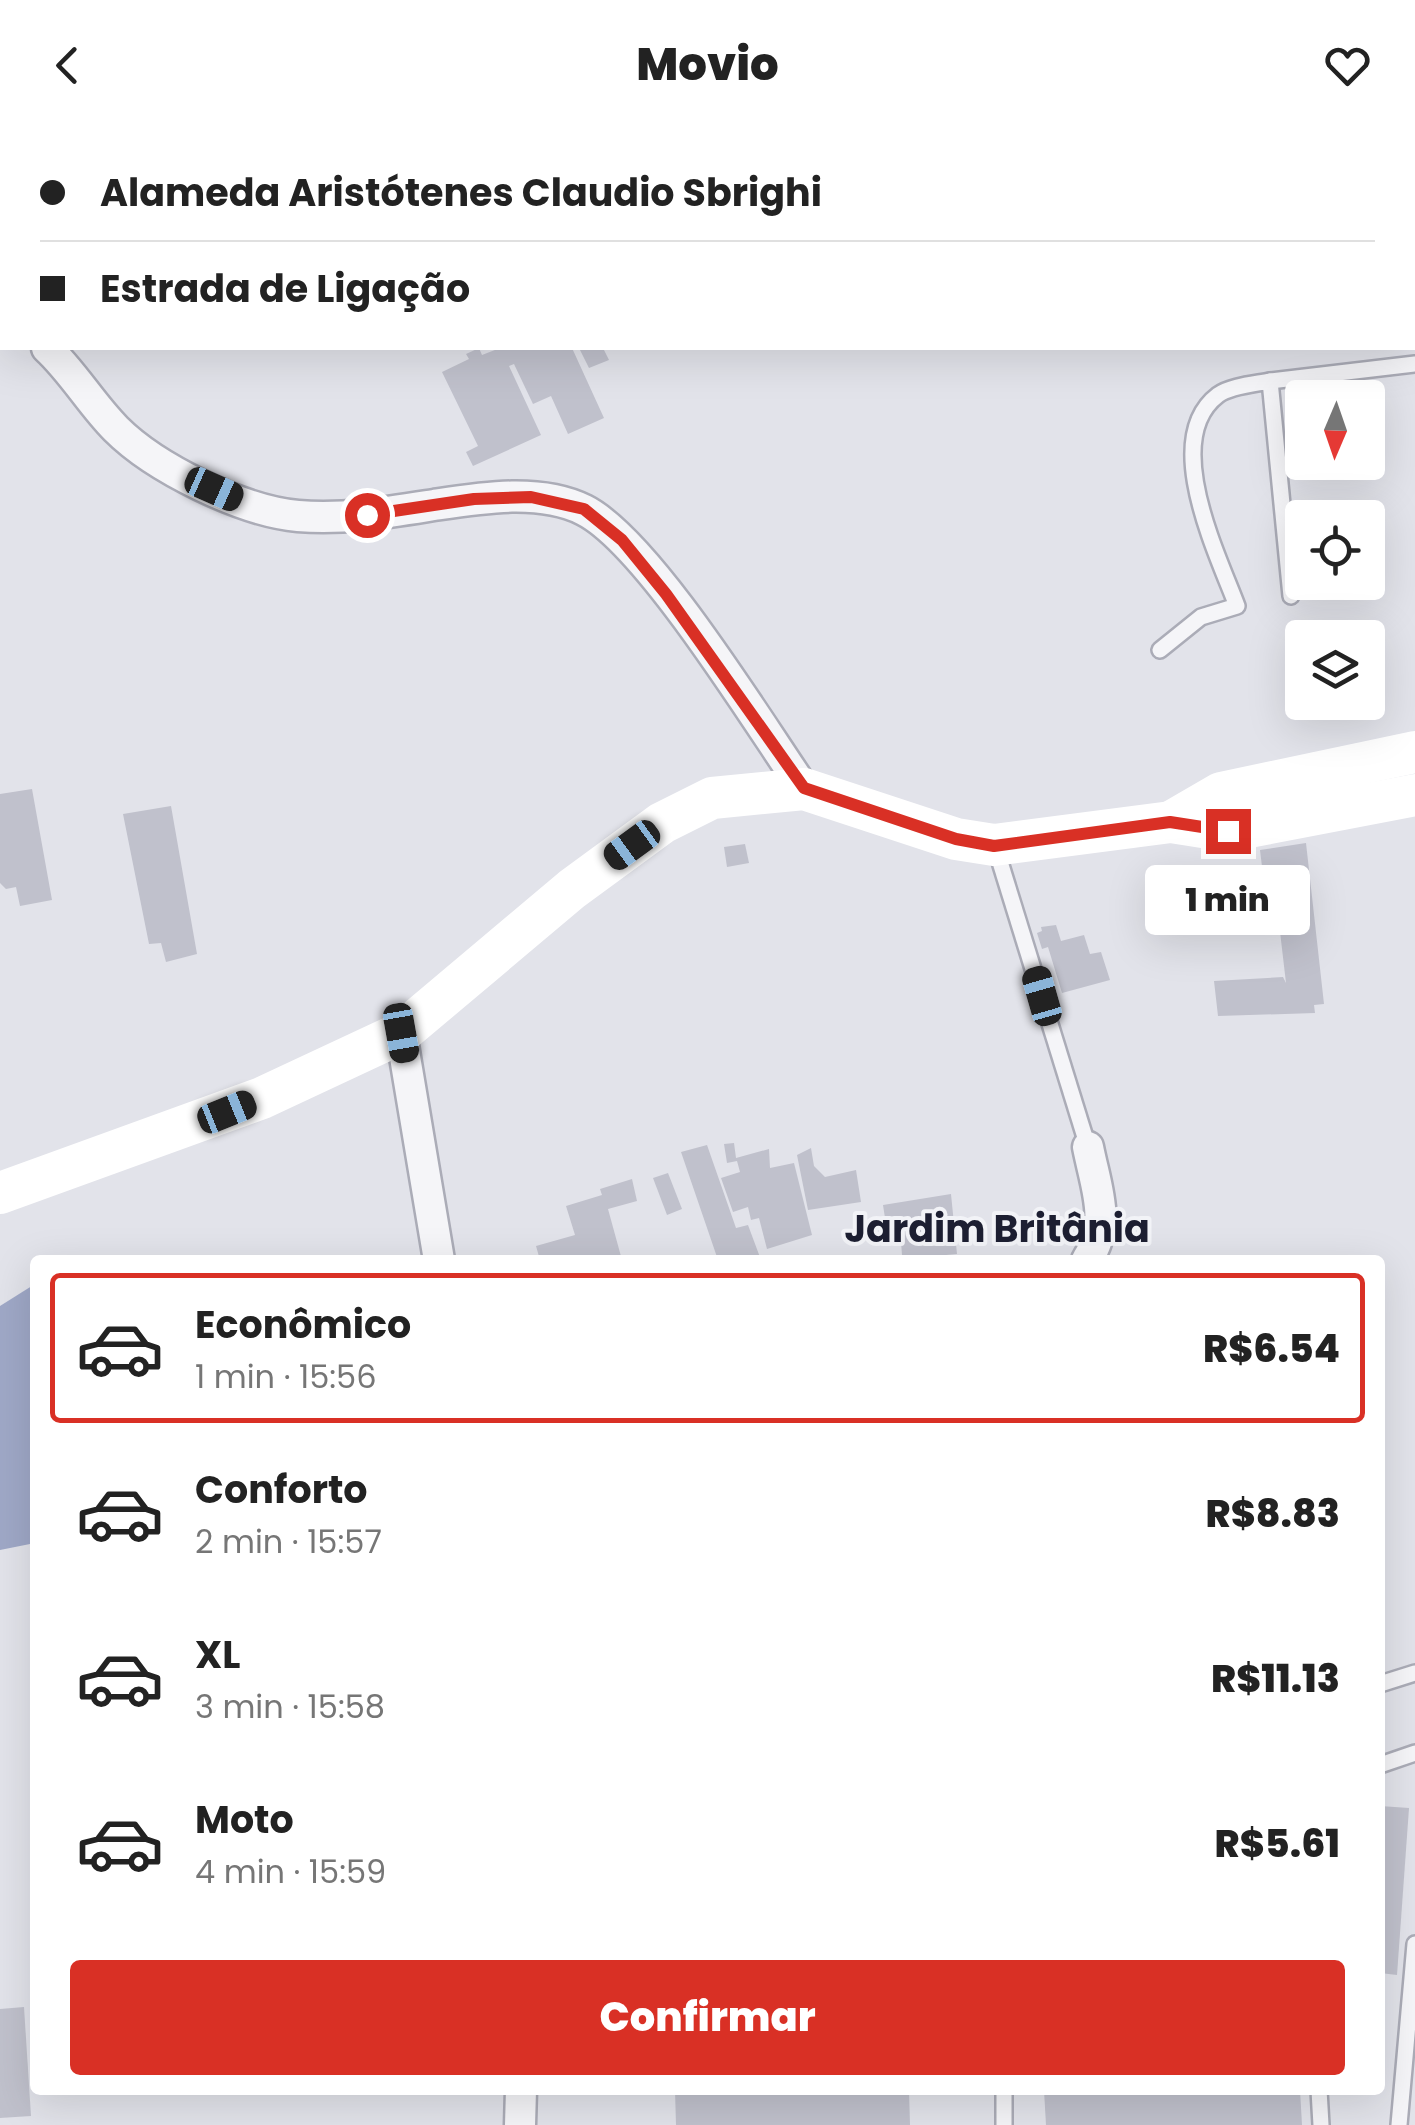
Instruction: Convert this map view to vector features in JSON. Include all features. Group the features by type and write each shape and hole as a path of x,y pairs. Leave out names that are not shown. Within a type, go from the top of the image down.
{"main road":[{"path":"1170,822 1220,794 1415,752"},
{"path":"0,1193 262,1098 401,1033 572,889 662,822 712,798 804,788 939,834 994,846 1170,822 1228,831 1415,795"}],"street":[{"path":"50,350 130,440 160,464 241,501 296,516 367,515 474,499 531,497 584,509 622,540 666,594 804,788"},
{"path":"401,1033 438,1255"},
{"path":"1088,1147 1102,1215 1101,1240 1090,1255"},
{"path":"520,2125 521,2095"}],"lane":[{"path":"1160,650 1201,618 1237,606 1191,476 1202,415 1218,394 1270,381 1415,364"},
{"path":"1270,381 1285,535"},
{"path":"994,846 1088,1147"},
{"path":"1385,1682 1415,1673"},
{"path":"1385,1763 1415,1753"},
{"path":"1399,2125 1415,1944"},
{"path":"1004,2095 1004,2125"},
{"path":"1319,2095 1320,2125"}],"water":[{"path":"30,1287 30,1544 0,1550 0,1306"}],"building":[{"path":"475,350 482,355 495,350 573,350 604,418 568,434 551,396 533,404 514,364 509,366 541,435 473,466 466,452 478,446 442,372 469,359 466,354"},
{"path":"580,350 604,350 609,360 589,368"},
{"path":"32,789 52,900 20,906 16,887 6,889 0,883 0,794"},
{"path":"171,806 197,954 166,962 161,943 149,944 123,814"},
{"path":"1306,843 1324,1004 1314,1005 1315,1013 1218,1016 1214,981 1283,977 1286,983 1277,906 1267,908 1260,850"},
{"path":"745,844 749,863 727,867 724,847"},
{"path":"1056,925 1061,941 1084,935 1090,954 1101,952 1110,980 1062,993 1048,947 1042,949 1037,933 1042,931 1041,927"},
{"path":"734,1143 736,1158 769,1149 770,1168 794,1163 812,1235 767,1249 759,1218 751,1220 748,1207 733,1212 721,1178 740,1172 737,1161 727,1163 724,1144"},
{"path":"707,1145 736,1228 748,1225 759,1255 716,1255 681,1152"},
{"path":"811,1148 814,1166 825,1177 856,1170 861,1202 808,1210 797,1155"},
{"path":"668,1173 682,1209 667,1215 653,1178"},
{"path":"632,1179 637,1201 608,1209 621,1255 539,1255 536,1246 575,1235 566,1206 602,1195 600,1189"},
{"path":"951,1194 957,1254 902,1255 900,1230 887,1231 883,1205"},
{"path":"1385,1806 1409,1808 1397,1975 1385,1974"},
{"path":"24,2007 31,2116 0,2118 0,2009"},
{"path":"675,2095 909,2095 910,2125 676,2125"},
{"path":"1044,2095 1300,2095 1302,2125 1046,2125"}],"district":[{"name":"Jardim Britânia","path":"997,1228"}],"route":[{"path":"367,515 474,499 531,497 584,509 622,540 666,594 804,788 877,810 922,829 994,846 1170,822 1228,831"}]}
